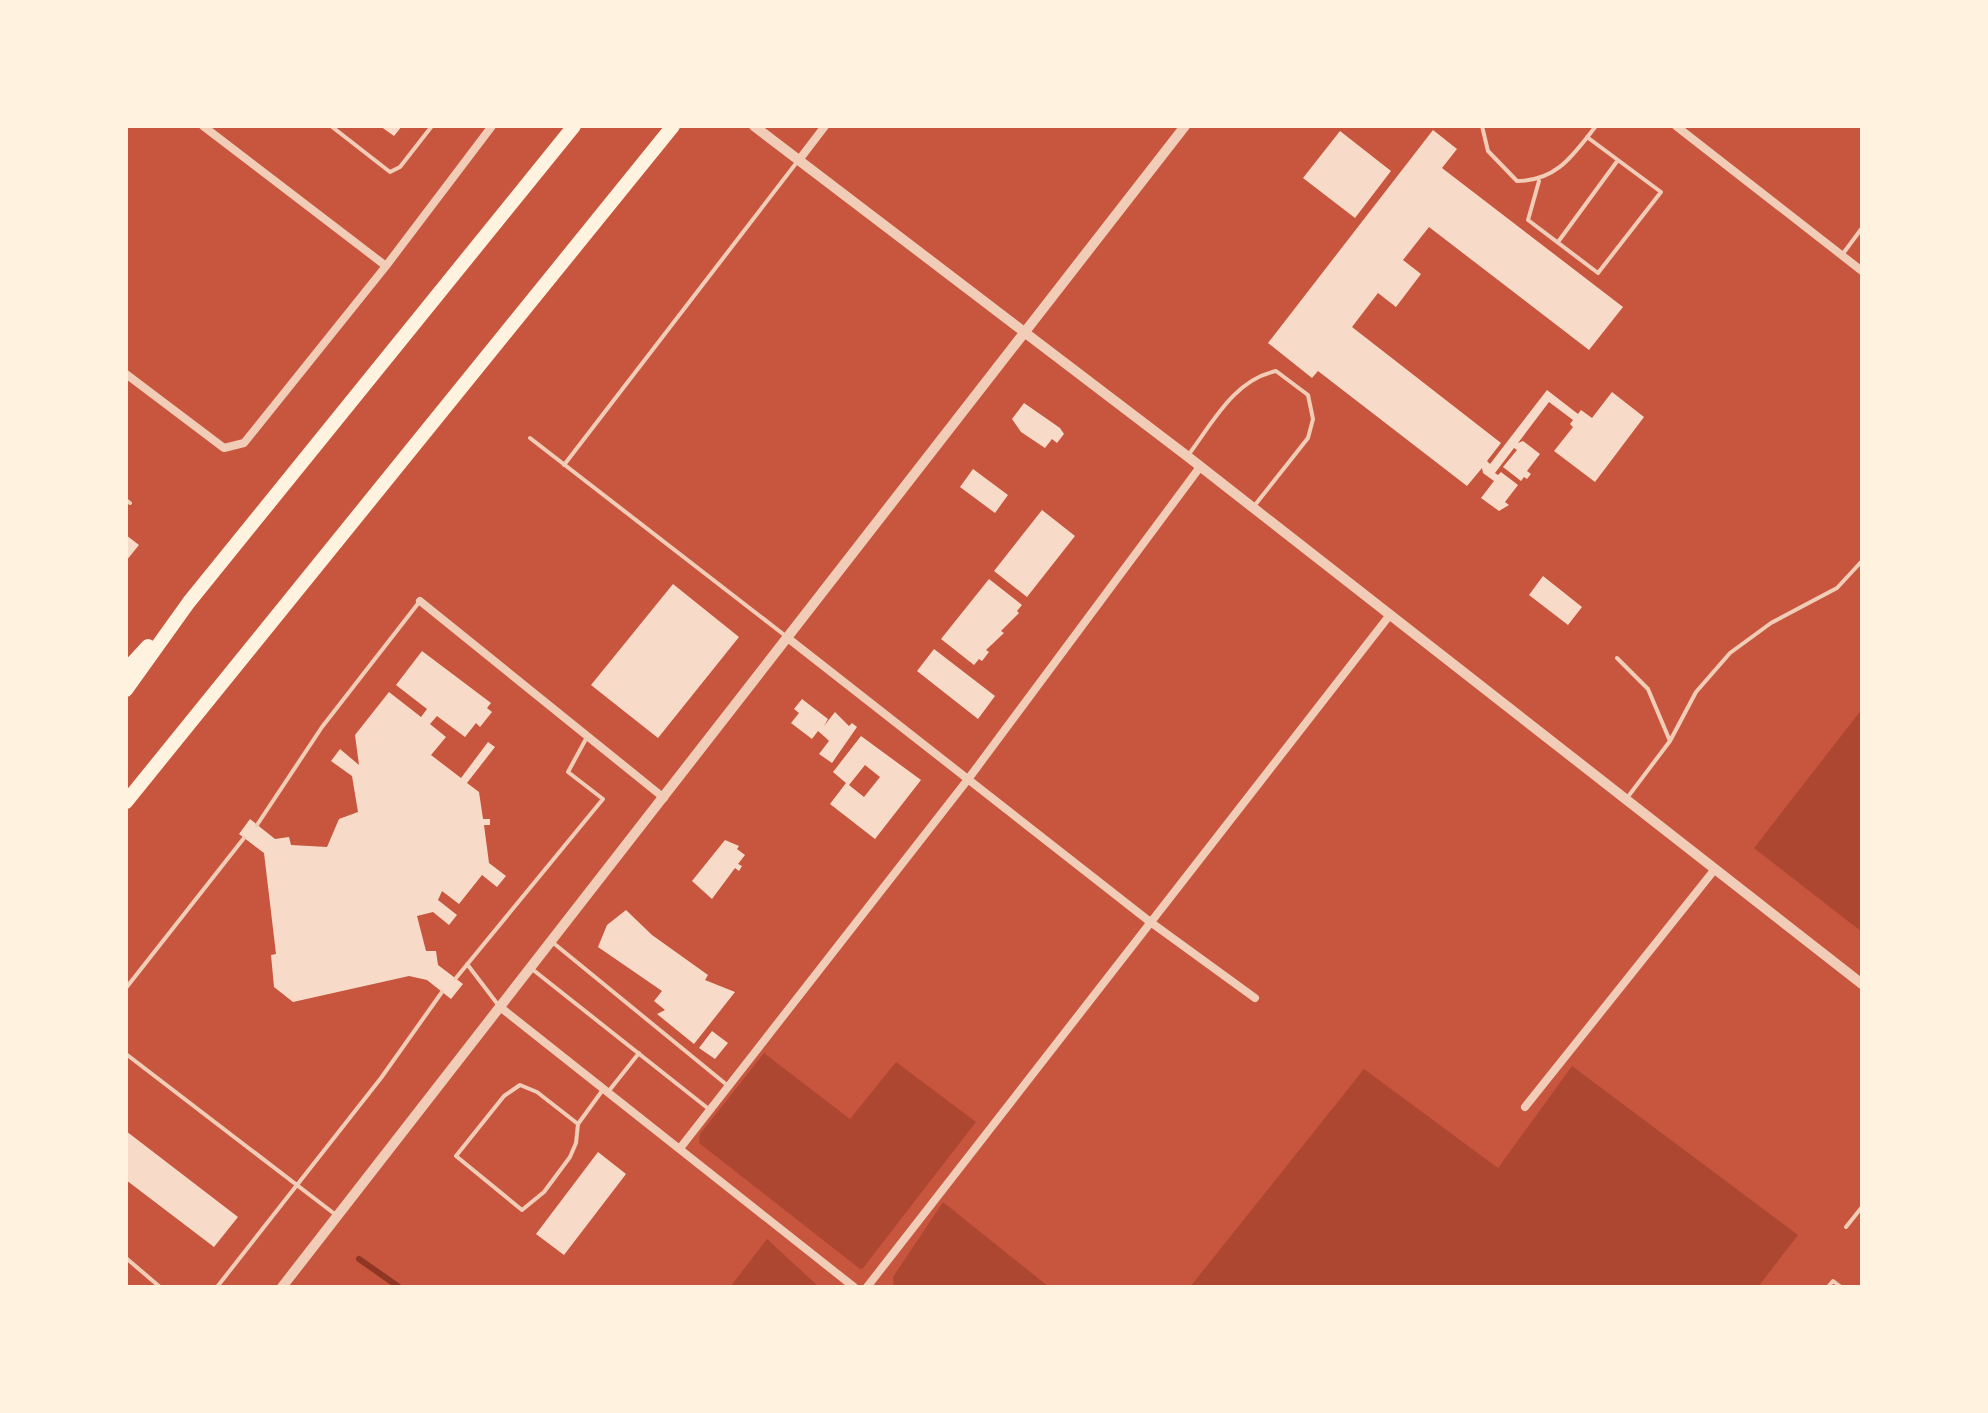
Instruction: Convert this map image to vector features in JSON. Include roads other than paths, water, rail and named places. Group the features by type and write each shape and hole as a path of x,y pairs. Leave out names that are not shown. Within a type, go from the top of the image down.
{"highway":[{"path":"126,690 189,602 574,126"},
{"path":"126,802 673,126"},
{"path":"126,670 189,602"}],"street":[{"path":"203,126 386,266"},
{"path":"126,374 224,448 244,443 386,266 492,126"},
{"path":"754,126 1187,456 1862,984"},
{"path":"799,160 825,126"},
{"path":"282,1287 1185,126"},
{"path":"1676,126 1862,271"},
{"path":"681,1147 969,778 1200,467"},
{"path":"420,601 664,798"},
{"path":"867,1287 1389,616"},
{"path":"789,639 1149,921 1255,998"},
{"path":"1525,1107 1715,869"},
{"path":"500,1007 681,1147 854,1287"}],"lane":[{"path":"331,126 390,172 400,167 432,126"},
{"path":"1482,126 1488,151 1517,181 1539,181 1569,160 1596,126"},
{"path":"1539,181 1528,220 1598,273 1661,192 1587,137"},
{"path":"564,465 799,160"},
{"path":"1558,242 1618,160"},
{"path":"1842,255 1862,228"},
{"path":"1187,456 1234,393 1259,375 1276,371 1308,395 1313,419 1308,438 1253,508"},
{"path":"530,438 789,639"},
{"path":"1626,800 1670,741 1696,692 1730,653 1771,623 1837,588 1862,561"},
{"path":"257,825 322,727 420,601"},
{"path":"1617,658 1648,689 1670,741"},
{"path":"456,978 603,799 568,772 588,735"},
{"path":"126,988 244,838"},
{"path":"551,941 729,1086"},
{"path":"467,964 500,1007"},
{"path":"530,968 710,1110"},
{"path":"217,1287 381,1078 442,992"},
{"path":"578,1124 537,1092 520,1085 494,1107 456,1156 522,1210 544,1192 570,1157 576,1143 578,1124 639,1053"},
{"path":"126,1054 337,1216"},
{"path":"1846,1227 1862,1207"},
{"path":"126,1258 160,1287"},
{"path":"1828,1287 1833,1281 1841,1287"}],"waterway":[{"path":"359,1259 399,1287"}]}
